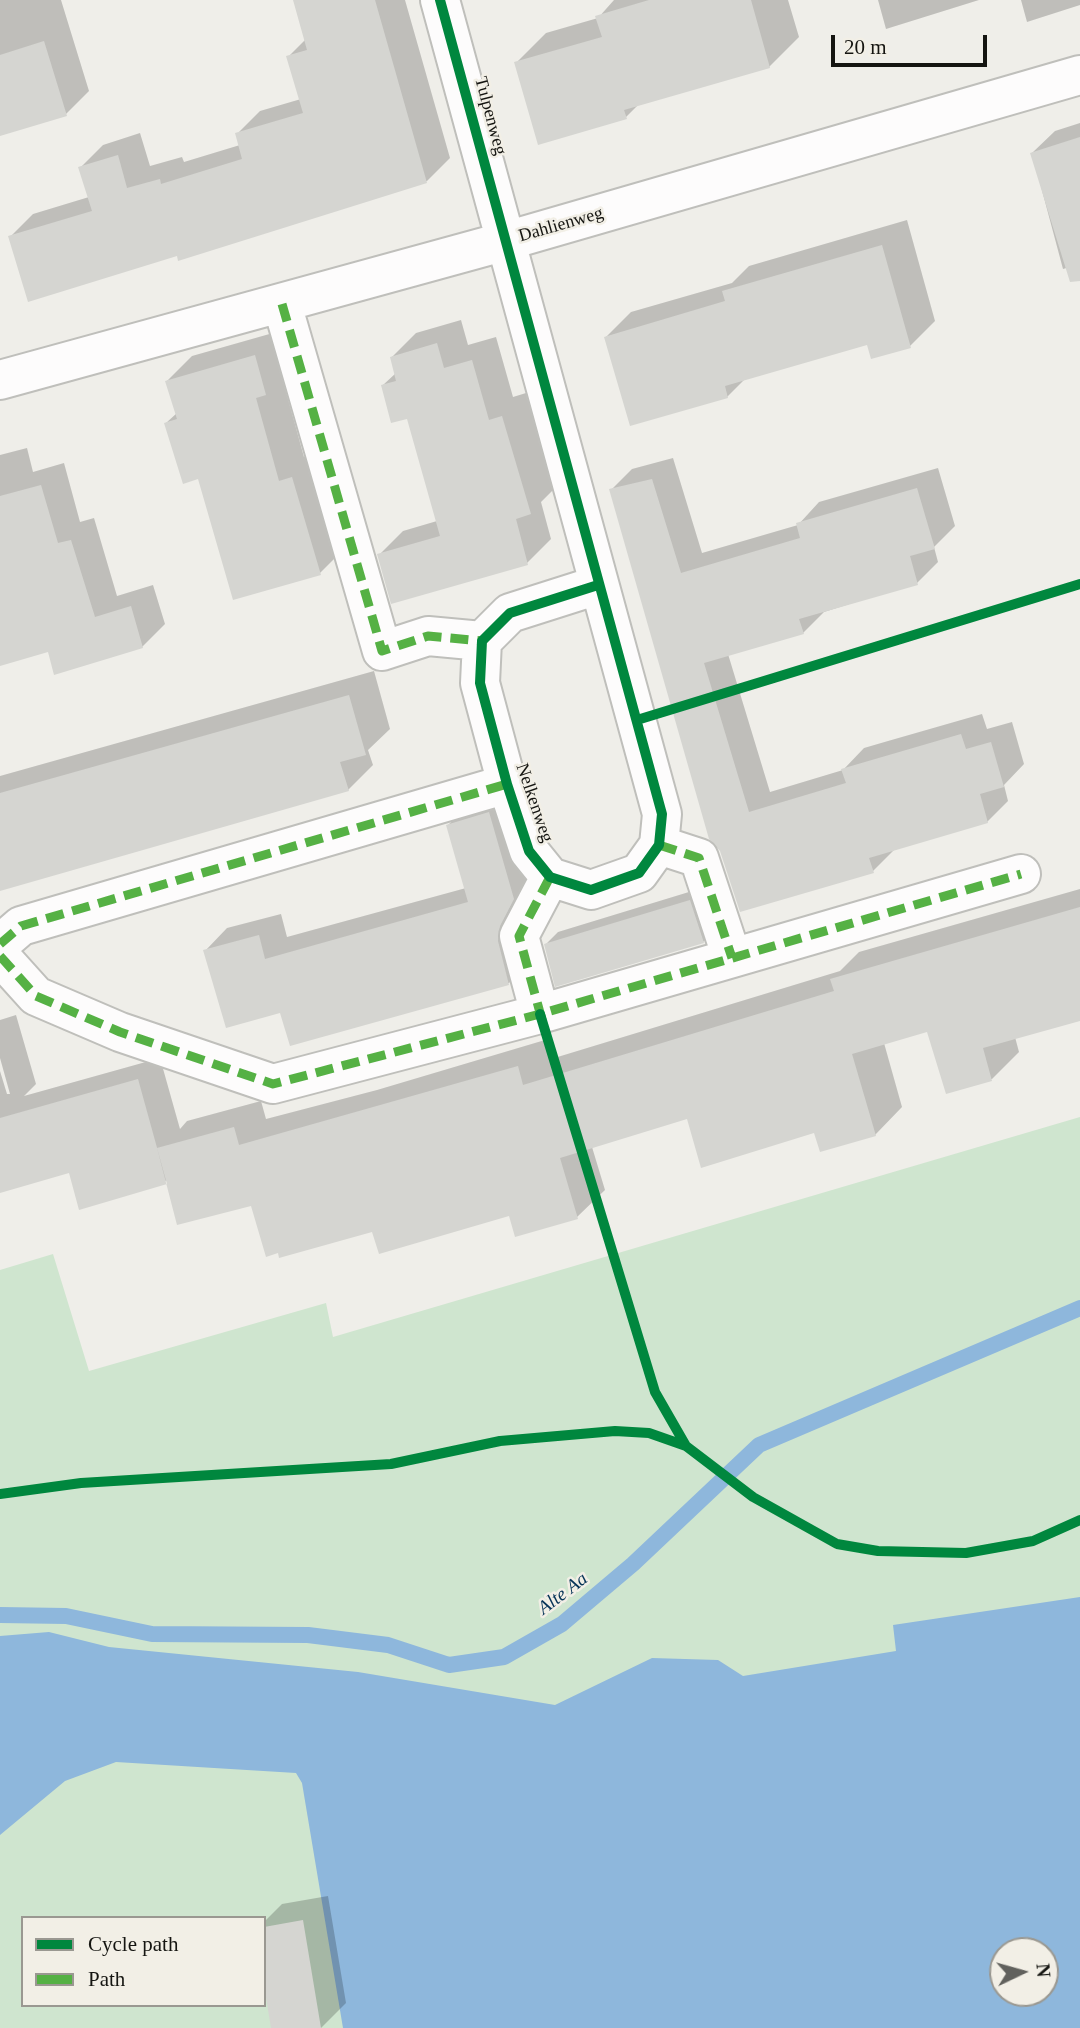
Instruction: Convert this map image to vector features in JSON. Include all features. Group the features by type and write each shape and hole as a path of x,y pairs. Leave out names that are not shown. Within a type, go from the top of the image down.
{"street":[{"name":"Tulpenweg","path":"440,0 506,241"},
{"name":"Dahlienweg","path":"0,380 506,241 1080,75"},
{"path":"506,241 662,814 659,845 639,873 591,890 550,877 519,936 540,1014"},
{"path":"282,304 382,651 428,636 482,641 510,613 598,585"},
{"name":"Nelkenweg","path":"482,641 480,683 507,784 529,851 550,877"},
{"name":"Nelkenweg","path":"0,944 21,926 507,784"},
{"path":"659,845 699,858 732,958"},
{"path":"0,956 36,996 120,1032 273,1084 540,1014 1021,874"}],"green space":[{"path":"1080,1117 1080,2028 0,2028 0,1270 53,1254 89,1371 326,1303 333,1337"}],"water":[{"path":"1080,1597 1080,2028 343,2028 302,1783 296,1773 116,1762 65,1781 0,1835 0,1636 49,1632 109,1647 358,1672 555,1705 652,1658 718,1660 743,1676 896,1651 893,1625"}],"building":[{"path":"293,0 375,0 427,183 178,261 177,256 28,302 8,236 92,211 78,167 118,155 127,188 160,179 161,184 242,159 235,133 303,113 286,56 307,50"},
{"path":"649,0 751,0 770,68 624,110 627,119 538,145 514,62 602,37 595,16"},
{"path":"44,41 67,116 0,136 0,55"},
{"path":"1080,137 1080,281 1070,282 1030,153"},
{"path":"882,245 911,348 871,359 867,345 725,386 728,398 630,426 604,337 725,301 722,291"},
{"path":"437,343 444,368 472,360 489,420 502,416 531,514 516,519 528,565 391,604 377,554 440,536 407,419 391,423 381,385 396,381 390,357"},
{"path":"255,355 266,395 256,398 279,481 292,477 321,575 233,600 198,479 183,484 164,423 177,419 165,381"},
{"path":"652,479 681,573 800,538 796,523 917,488 935,549 910,556 918,585 799,619 804,634 704,663 749,812 846,783 841,769 961,734 966,749 991,742 1004,787 980,794 988,823 869,858 874,873 740,912 720,851 709,839 609,489"},
{"path":"41,485 58,543 71,540 95,617 131,606 143,648 54,675 48,652 0,666 0,496"},
{"path":"349,695 366,755 340,762 349,791 0,891 0,793"},
{"path":"489,812 514,899 500,926 498,941 509,985 290,1046 280,1013 226,1028 203,950 259,935 265,959 468,902 446,825"},
{"path":"690,900 704,943 555,987 544,944"},
{"path":"1080,907 1080,1021 983,1048 992,1081 946,1094 927,1032 852,1054 876,1136 820,1152 814,1133 701,1168 687,1119 560,1158 578,1219 515,1237 509,1216 379,1254 372,1232 279,1258 278,1253 266,1257 251,1206 177,1225 157,1148 234,1127 239,1145 518,1066 523,1085 834,991 830,979"},
{"path":"138,1079 167,1184 79,1210 69,1173 0,1193 0,1118"},
{"path":"303,1920 321,2028 271,2028 266,1997 266,1927"}],"waterway":[{"name":"Alte Aa","path":"0,1615 66,1616 152,1634 308,1635 388,1645 449,1665 504,1657 562,1624 633,1564 759,1445 1080,1308"}],"marked path":[{"path":"282,304 382,651 428,636 482,641"},
{"path":"0,944 21,926 507,784"},
{"path":"659,845 699,858 732,958"},
{"path":"0,956 36,996 120,1032 273,1084 540,1014 1021,874"},
{"path":"542,1020 519,936 550,877"}],"cycle path":[{"path":"440,0 662,814 659,845 639,873 591,890 550,877 529,851 507,784 480,683 482,641 510,613 598,585"},
{"path":"637,720 1080,584"},
{"path":"540,1014 655,1392 686,1446"},
{"path":"0,1494 81,1483 391,1464 500,1441 615,1431 649,1433 686,1446 753,1497 837,1544 878,1551 966,1553 1033,1541 1080,1520"}]}
